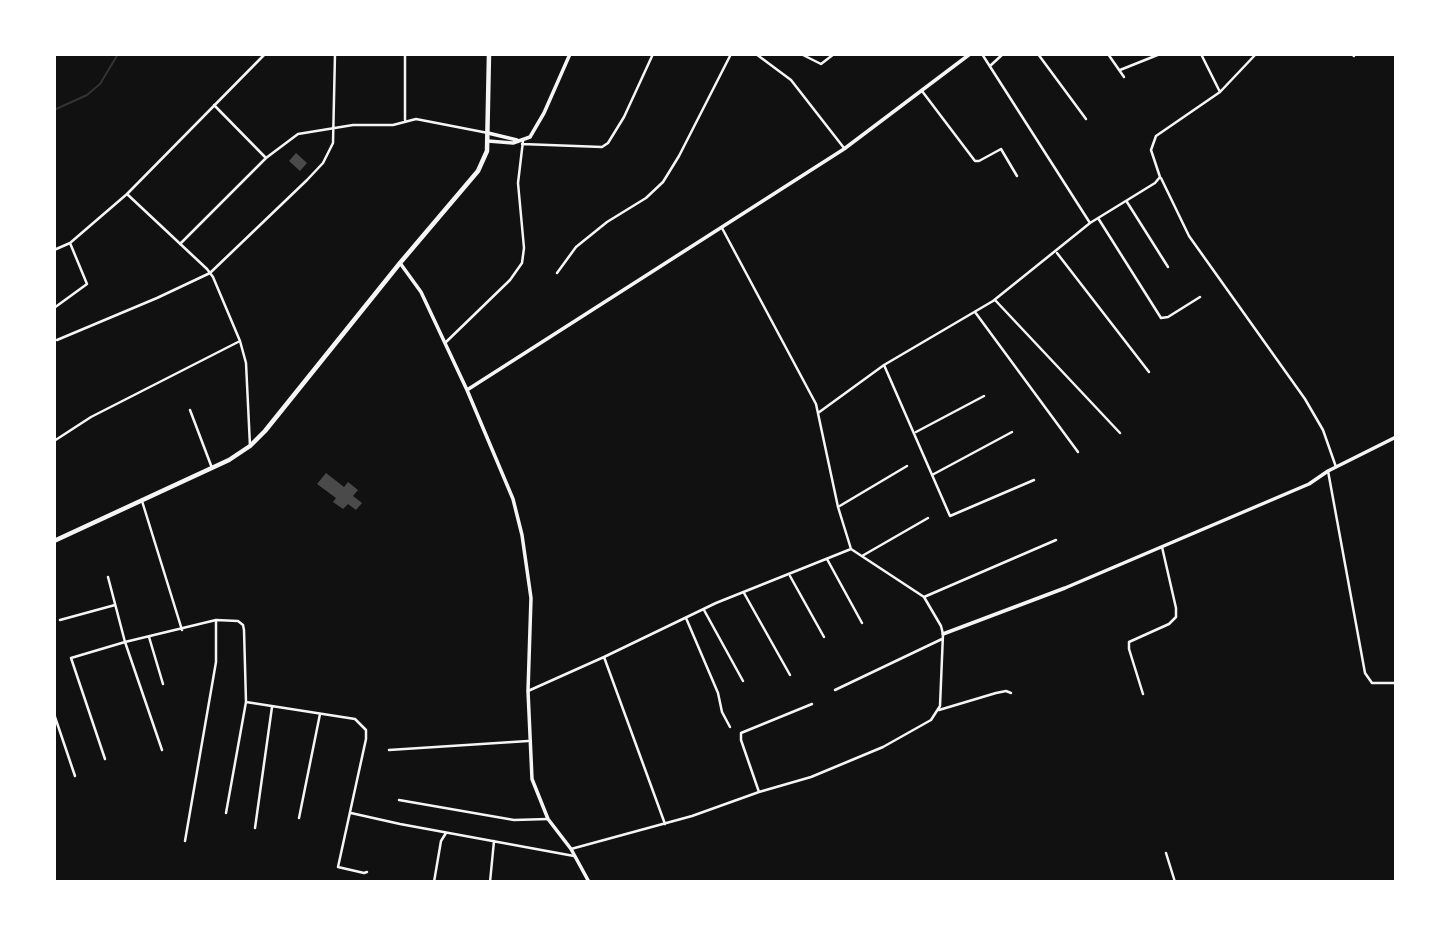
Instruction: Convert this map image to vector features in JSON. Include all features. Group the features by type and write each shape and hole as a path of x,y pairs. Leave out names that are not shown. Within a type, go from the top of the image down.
{"main road":[{"path":"54,541 212,468 250,446 265,432 400,263 478,171 485,157 488,141 489,54"}],"street":[{"path":"54,250 70,243 127,194 265,54"},
{"path":"57,340 210,273 323,163 333,143 335,54"},
{"path":"405,54 405,120"},
{"path":"521,142 535,132 569,54"},
{"path":"488,141 602,147 608,143 624,117 653,54"},
{"path":"557,273 576,247 607,222 646,198 663,182 731,54"},
{"path":"755,54 791,80 844,149"},
{"path":"801,54 821,64 834,54"},
{"path":"467,390 844,149 970,54"},
{"path":"982,54 1090,223"},
{"path":"988,67 1003,54"},
{"path":"1038,54 1086,119"},
{"path":"1108,54 1124,77"},
{"path":"1120,70 1160,54"},
{"path":"1201,54 1220,92"},
{"path":"1255,54 1220,92 1156,136 1151,150 1160,177 1189,236 1305,399 1323,430 1336,467"},
{"path":"922,91 975,161 1001,149 1017,176"},
{"path":"214,105 266,158"},
{"path":"180,244 266,158 298,134 353,125 387,126 405,120 424,120 521,142"},
{"path":"445,343 510,280 522,263 524,248 518,183 521,142"},
{"path":"818,413 884,365 995,299 1090,223 1155,183 1160,177"},
{"path":"127,194 210,273 240,341 246,363 250,446"},
{"path":"1126,201 1168,268"},
{"path":"1098,218 1161,318 1168,317 1200,297"},
{"path":"722,228 816,404 838,507 851,549 924,597 933,610 942,636 939,710"},
{"path":"54,308 87,284 70,243"},
{"path":"1056,252 1149,372"},
{"path":"400,263 421,292 467,390 513,499 522,532 531,598 528,741 532,779 548,819 571,849 589,882"},
{"path":"995,299 1119,433"},
{"path":"975,312 1078,452"},
{"path":"54,441 91,417 240,341"},
{"path":"884,365 950,516 1034,480"},
{"path":"915,433 984,396"},
{"path":"190,410 212,468"},
{"path":"932,475 1012,432"},
{"path":"835,690 942,636 1065,588 1309,484 1328,471 1396,437"},
{"path":"838,507 907,466"},
{"path":"1328,471 1364,673 1371,683 1396,683"},
{"path":"142,500 182,630"},
{"path":"862,556 928,518"},
{"path":"924,597 1056,540"},
{"path":"1143,694 1129,642 1169,624 1177,617 1162,547"},
{"path":"528,691 704,609 851,549"},
{"path":"827,559 862,623"},
{"path":"789,575 824,637"},
{"path":"108,577 125,642 162,750"},
{"path":"744,593 790,676"},
{"path":"60,620 115,605"},
{"path":"704,609 743,681"},
{"path":"686,618 730,727"},
{"path":"185,841 216,662 216,620"},
{"path":"105,759 71,658 216,620 238,621 243,625 246,702 226,813"},
{"path":"149,637 163,684"},
{"path":"604,657 665,824"},
{"path":"571,849 706,812 759,792 811,777 866,755 931,720 939,710 996,693 1011,693"},
{"path":"246,702 355,719 366,730 338,867 367,872"},
{"path":"759,792 741,733 812,704"},
{"path":"255,828 272,707"},
{"path":"54,714 75,776"},
{"path":"299,818 320,714"},
{"path":"389,750 528,741"},
{"path":"399,800 514,820 548,819"},
{"path":"351,813 575,856"},
{"path":"434,882 441,841 446,833"},
{"path":"490,882 494,841"},
{"path":"1166,853 1175,882"}],"building":[{"path":"296,153 307,163 300,171 289,161"},
{"path":"326,473 344,487 348,482 358,490 353,496 362,503 356,510 348,504 343,509 333,502 336,498 317,484"}],"waterway":[{"path":"54,110 87,95 100,84 118,54"}]}
